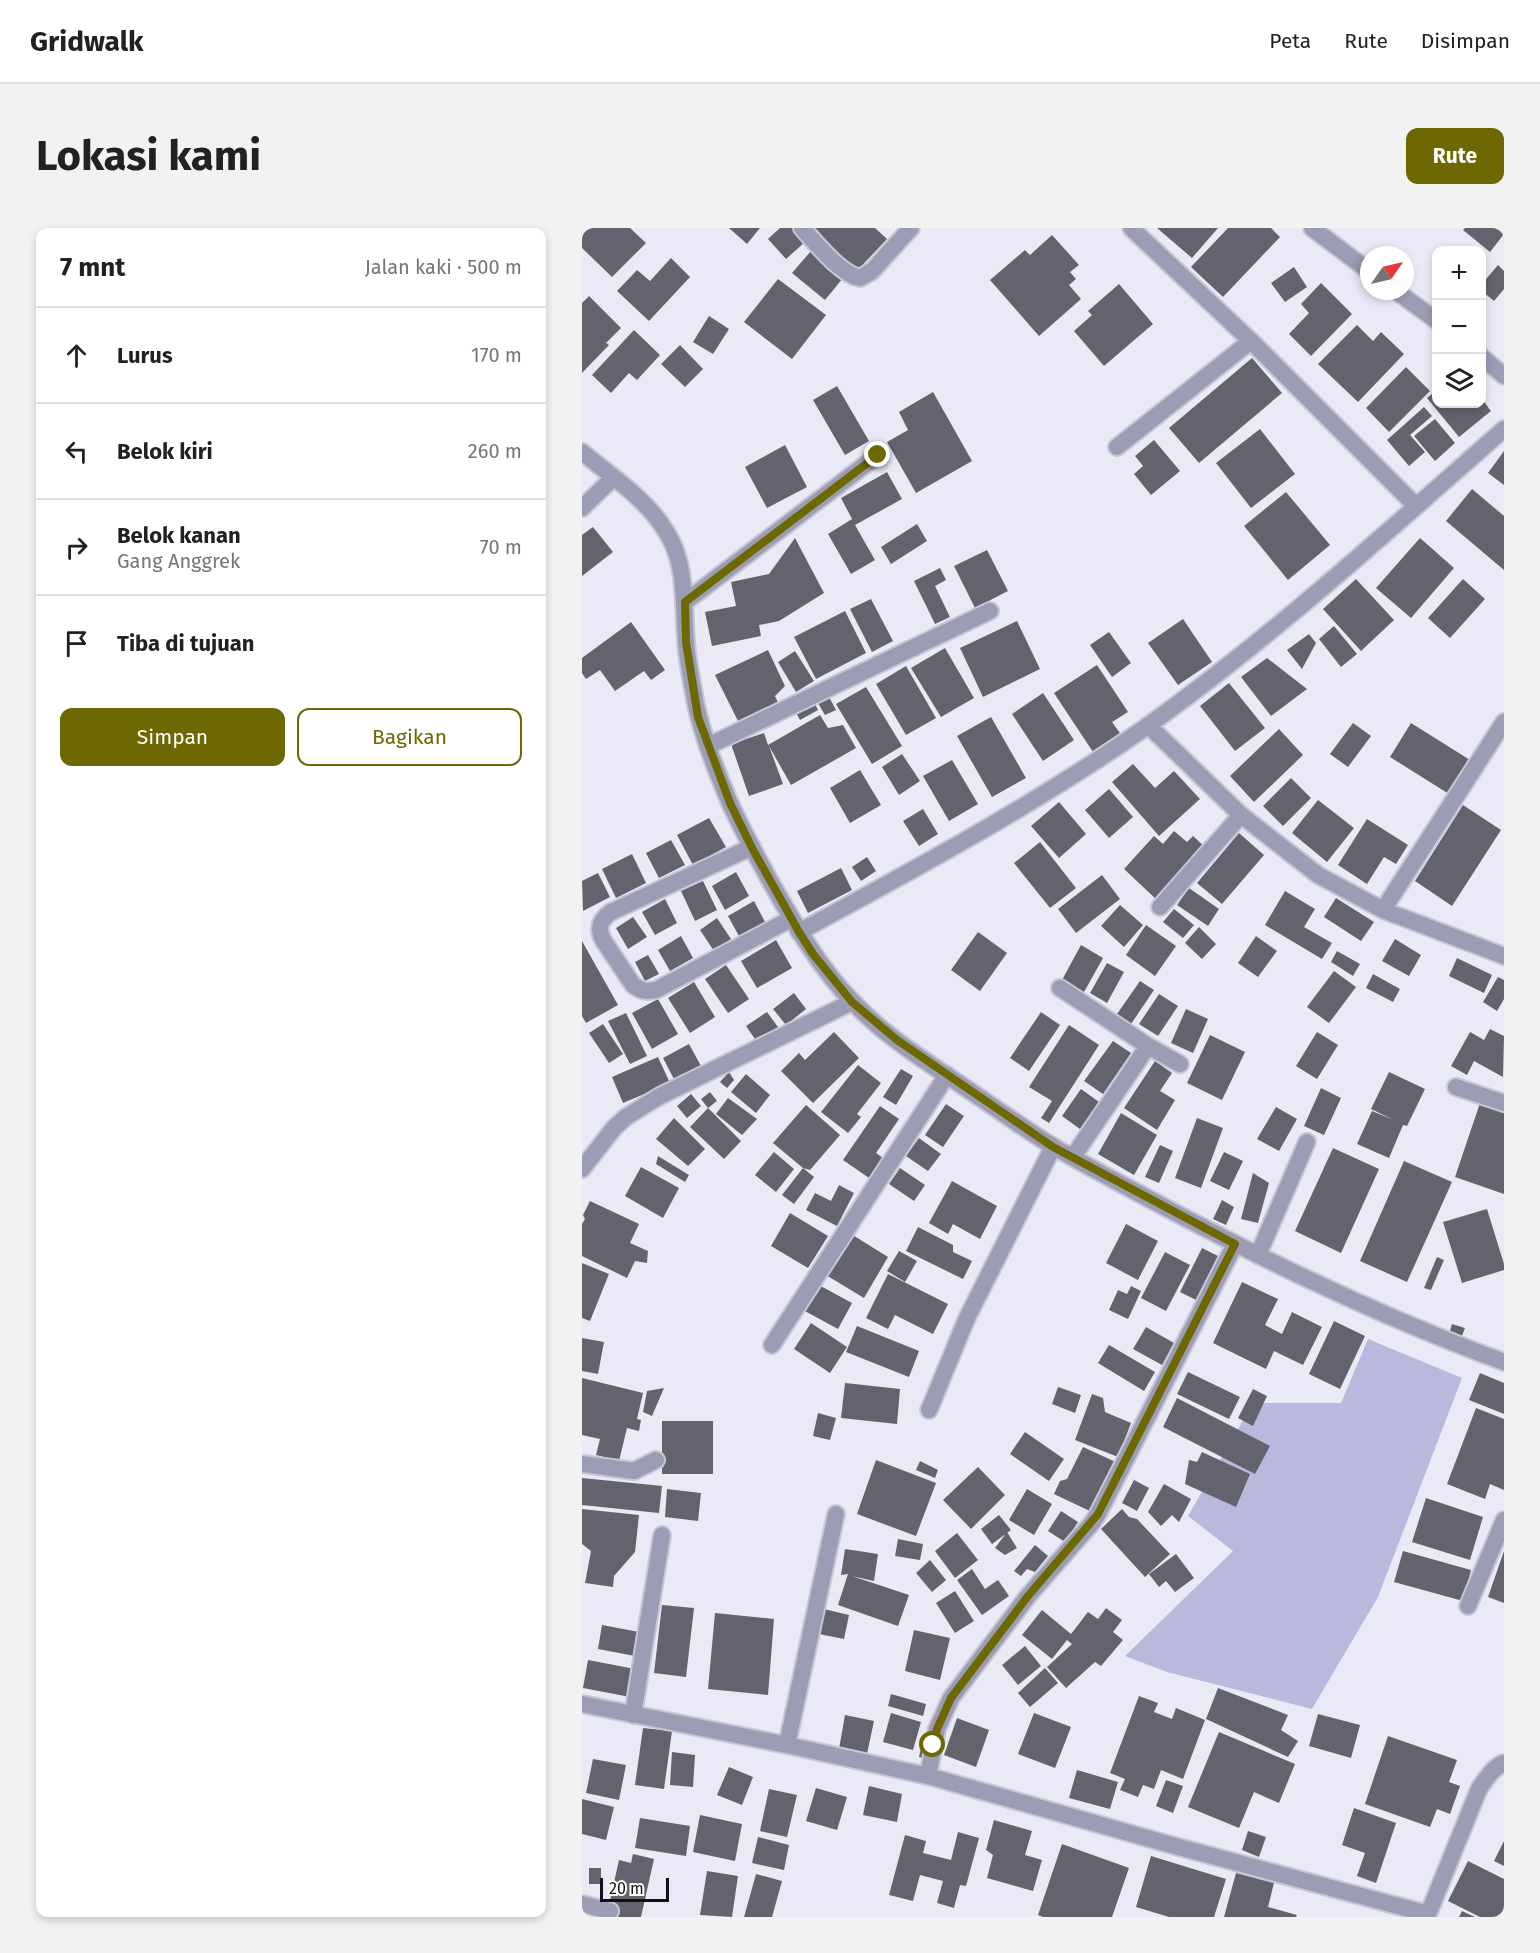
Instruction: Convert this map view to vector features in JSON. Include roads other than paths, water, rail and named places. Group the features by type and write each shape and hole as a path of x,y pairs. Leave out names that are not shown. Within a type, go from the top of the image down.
{"street":[{"path":"802,228 828,256 851,275 860,278 872,271 911,228"},
{"path":"1131,228 1251,341 1416,506"},
{"path":"1312,228 1360,264"},
{"path":"1408,300 1432,317"},
{"path":"1117,447 1251,341"},
{"path":"1486,360 1504,376"},
{"path":"752,848 611,912 604,918 599,926 599,933 633,985 647,992 656,990 795,925 1009,816 1148,725 1300,607 1504,429"},
{"path":"582,452 660,521 669,535 677,553 685,602 686,642 698,717 730,803 795,925 813,954 852,1002 897,1040 1053,1147 1258,1255 1402,1321 1504,1362"},
{"path":"685,602 878,455"},
{"path":"582,508 613,478"},
{"path":"708,746 990,611"},
{"path":"1383,910 1504,722"},
{"path":"1148,725 1241,815 1276,845 1318,875 1383,910 1504,956"},
{"path":"1160,907 1241,815"},
{"path":"1060,987 1148,1046 1180,1064"},
{"path":"582,1169 614,1128 626,1117 652,1101 852,1002"},
{"path":"1074,1157 1148,1046"},
{"path":"772,1345 947,1075"},
{"path":"1456,1087 1504,1103"},
{"path":"1258,1255 1307,1142"},
{"path":"929,1410 967,1318 1053,1147"},
{"path":"928,1776 937,1729 951,1698 1028,1596 1098,1514 1235,1244"},
{"path":"582,1464 634,1471 656,1460"},
{"path":"788,1745 836,1514"},
{"path":"1468,1606 1504,1520"},
{"path":"633,1715 662,1535"},
{"path":"582,1704 788,1745 928,1776 1427,1915 1479,1789 1493,1770 1504,1763"},
{"path":"582,1904 610,1911"}]}
